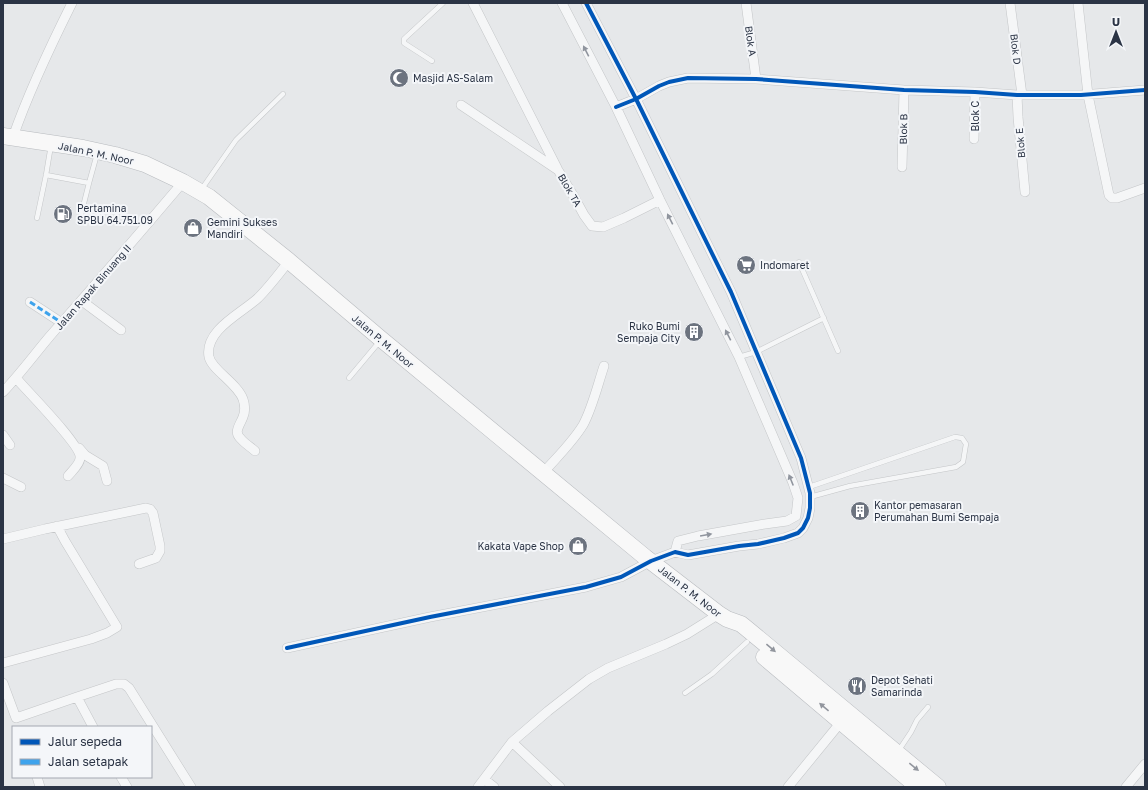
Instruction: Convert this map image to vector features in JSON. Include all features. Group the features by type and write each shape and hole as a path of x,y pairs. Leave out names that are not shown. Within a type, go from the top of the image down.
{"highway":[{"name":"Jalan P. M. Noor","path":"8,136 98,152 145,164 183,182 209,197 289,261 543,473 651,561 723,617 733,630 841,722 897,753 938,787"},
{"name":"Jalan P. M. Noor","path":"723,617 741,624 746,628 866,735 918,787"}],"street":[{"path":"8,136 20,115 40,67 72,3"},
{"path":"473,3 558,170"},
{"path":"562,3 616,107 660,200 739,357 793,483 798,498 796,516"},
{"path":"287,648 430,617 586,587 618,578 651,561 675,552 688,555 758,544 784,538 798,533 803,528 808,518 810,508 809,487 801,458 731,292 636,99 586,3"},
{"name":"Blok A","path":"746,3 756,78"},
{"name":"Blok D","path":"1010,3 1019,95"},
{"path":"1078,3 1088,95 1109,195 1112,198 1117,198 1145,188"},
{"path":"616,107 636,99 658,86 688,78 756,78 904,90 1019,95 1088,95 1145,90"},
{"name":"Blok B","path":"902,167 904,90"},
{"name":"Blok C","path":"974,139 975,92"},
{"name":"Blok E","path":"1019,95 1018,117 1024,192"},
{"name":"Blok TA","path":"461,105 558,170 592,226 603,227 660,200"},
{"name":"Jalan Rapak Binuang II","path":"3,392 183,182"},
{"path":"255,451 240,438 237,432 245,408 243,399 239,391 213,365 209,357 209,346 215,333 227,321 257,299 268,288 289,261"},
{"path":"82,301 121,330"},
{"path":"30,302 62,323"},
{"path":"543,473 565,449 583,424 604,366"},
{"path":"16,378 45,409 76,446 85,455 103,466 107,481"},
{"path":"3,435 10,446"},
{"path":"68,476 80,459 76,446"},
{"path":"3,478 20,487"},
{"path":"3,539 146,508 150,509 153,514 160,552 156,558 139,564"},
{"path":"675,552 678,542 698,536 787,521 796,516 808,518"},
{"path":"3,663 91,639 117,627 65,542 52,528"},
{"path":"494,787 481,783 512,742 589,679 608,668 666,644 723,617"},
{"path":"3,683 19,726"},
{"path":"16,718 116,684 124,684 191,787"},
{"path":"77,697 92,726"},
{"path":"788,787 841,722"},
{"path":"512,742 560,787"},
{"path":"1126,787 1145,764"},
{"path":"122,778 127,787"}],"lane":[{"path":"432,61 404,43 404,39 443,3"},
{"path":"200,192 236,140 283,94"},
{"path":"37,218 51,143"},
{"path":"79,224 98,152"},
{"path":"46,175 89,183"},
{"path":"799,262 838,350"},
{"path":"739,357 756,352 824,318"},
{"path":"349,378 381,339"},
{"path":"809,487 955,437 962,438 966,444 962,462 956,466 850,486 810,497"},
{"path":"685,693 712,674 747,642"},
{"path":"897,753 911,732 916,720 928,707"}],"marked path":[{"path":"30,302 62,323"}],"cycle path":[{"path":"287,648 430,617 586,587 621,577 651,561 675,552 688,555 758,544 784,538 798,533 803,528 808,518 810,493 801,458 731,292 636,99 586,3"},
{"path":"616,107 636,99 659,86 688,78 756,79 904,90 1017,95 1081,95 1145,90"}],"place":[{"name":"Masjid AS-Salam","path":"399,78"},
{"name":"Pertamina SPBU 64.751.09","path":"63,214"},
{"name":"Gemini Sukses Mandiri","path":"193,228"},
{"name":"Indomaret","path":"746,265"},
{"name":"Ruko Bumi Sempaja City","path":"694,332"},
{"name":"Kantor pemasaran Perumahan Bumi Sempaja","path":"860,511"},
{"name":"Kakata Vape Shop","path":"578,546"},
{"name":"Depot Sehati Samarinda","path":"857,686"}]}
